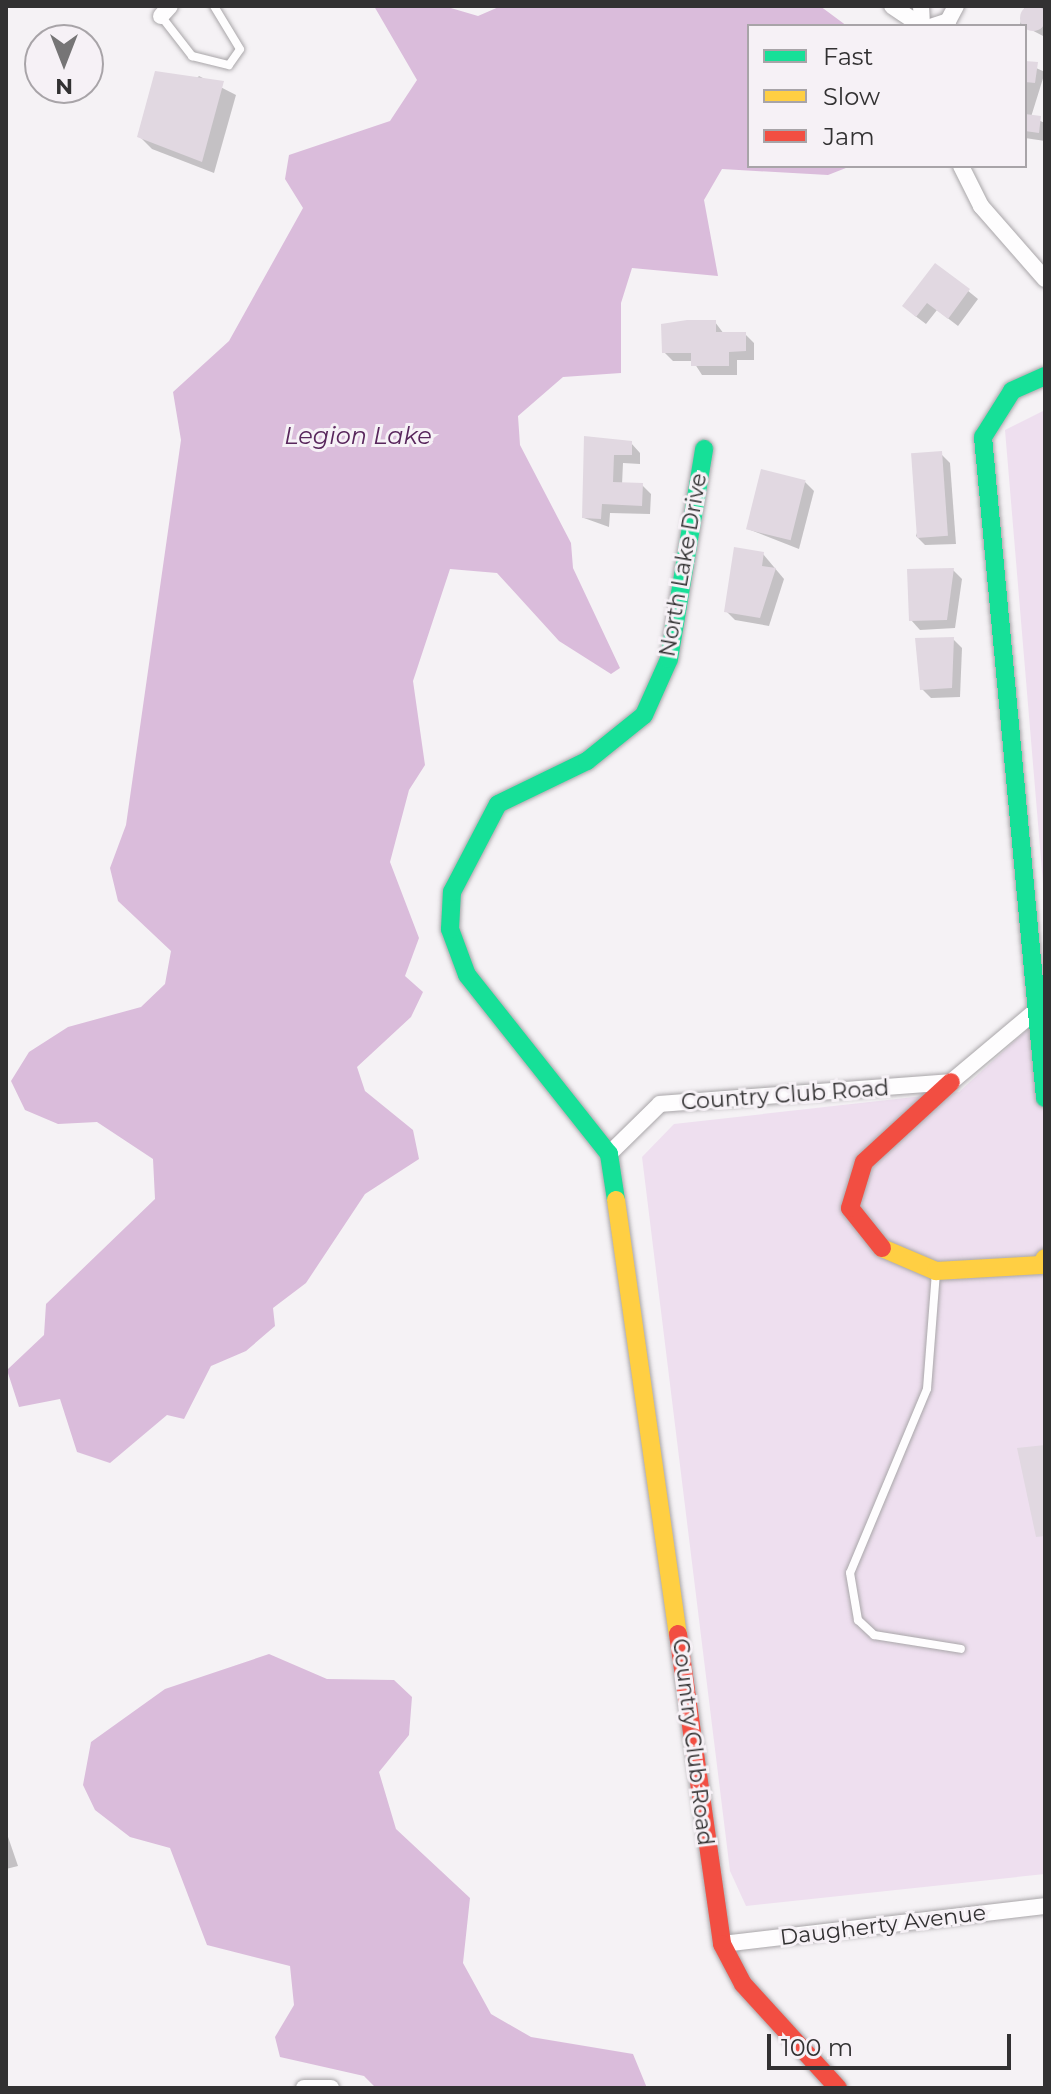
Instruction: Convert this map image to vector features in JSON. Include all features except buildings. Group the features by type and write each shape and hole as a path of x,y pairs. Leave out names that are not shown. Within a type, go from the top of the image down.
{"street":[{"path":"892,6 919,24"},
{"path":"939,24 948,21 956,6"},
{"path":"962,168 981,206 1045,279"},
{"path":"1045,376 1012,391 983,437 1032,1014 1045,1098"},
{"name":"North Lake Drive","path":"609,1154 467,975 450,929 452,892 498,804 587,761 644,715 669,659 704,449"},
{"path":"1032,1014 951,1082 864,1162 850,1208 875,1245 936,1271 1041,1265 1045,1258"},
{"name":"Country Club Road","path":"838,2088 743,1984 722,1944 609,1154 660,1104 951,1082"},
{"name":"Daugherty Avenue","path":"722,1944 1045,1906"},
{"path":"304,2088 331,2088"}],"lane":[{"path":"166,11 192,56 229,65 240,49 214,6"},
{"path":"936,1271 927,1389 850,1573 858,1620 874,1635 961,1649"}],"shaded area":[{"path":"1045,410 1045,907 1005,430"},
{"path":"1045,1013 1045,1874 746,1906 730,1871 642,1157 674,1124 959,1092"}],"water":[{"name":"Legion Lake","path":"374,6 444,6 478,16 501,6 820,6 844,24 747,24 747,168 846,168 828,175 722,169 704,200 718,276 632,268 621,303 621,373 563,377 518,416 520,445 571,543 573,568 620,668 611,674 559,641 497,573 450,569 413,681 425,765 409,790 390,862 419,938 405,976 423,992 411,1017 357,1067 365,1091 413,1130 419,1159 365,1194 306,1283 273,1308 275,1326 246,1351 211,1366 184,1419 167,1415 110,1463 77,1452 60,1399 19,1407 7,1370 44,1335 46,1304 155,1199 153,1159 97,1122 58,1124 25,1110 11,1081 29,1052 68,1027 141,1007 165,984 171,951 118,901 110,868 126,825 181,440 173,392 229,341 303,208 285,179 289,155 390,121 417,80"},
{"path":"269,1654 327,1679 394,1680 412,1697 409,1735 379,1772 396,1829 470,1898 463,1963 491,2014 531,2037 633,2054 647,2088 376,2088 364,2076 280,2057 275,2037 294,2005 290,1966 207,1945 170,1848 130,1837 95,1810 83,1785 91,1742 165,1689"}],"traffic: fast":[{"path":"1045,376 1012,391 983,437 1045,1098"},
{"path":"616,1200 609,1154 467,975 450,929 452,892 498,804 587,761 644,715 669,659 704,449"}],"traffic: slow":[{"path":"616,1200 678,1634"},
{"path":"882,1248 936,1271 1041,1265 1045,1258"}],"traffic: jam":[{"path":"882,1248 850,1208 864,1162 951,1082"},
{"path":"678,1634 722,1944 743,1984 838,2088"}]}
